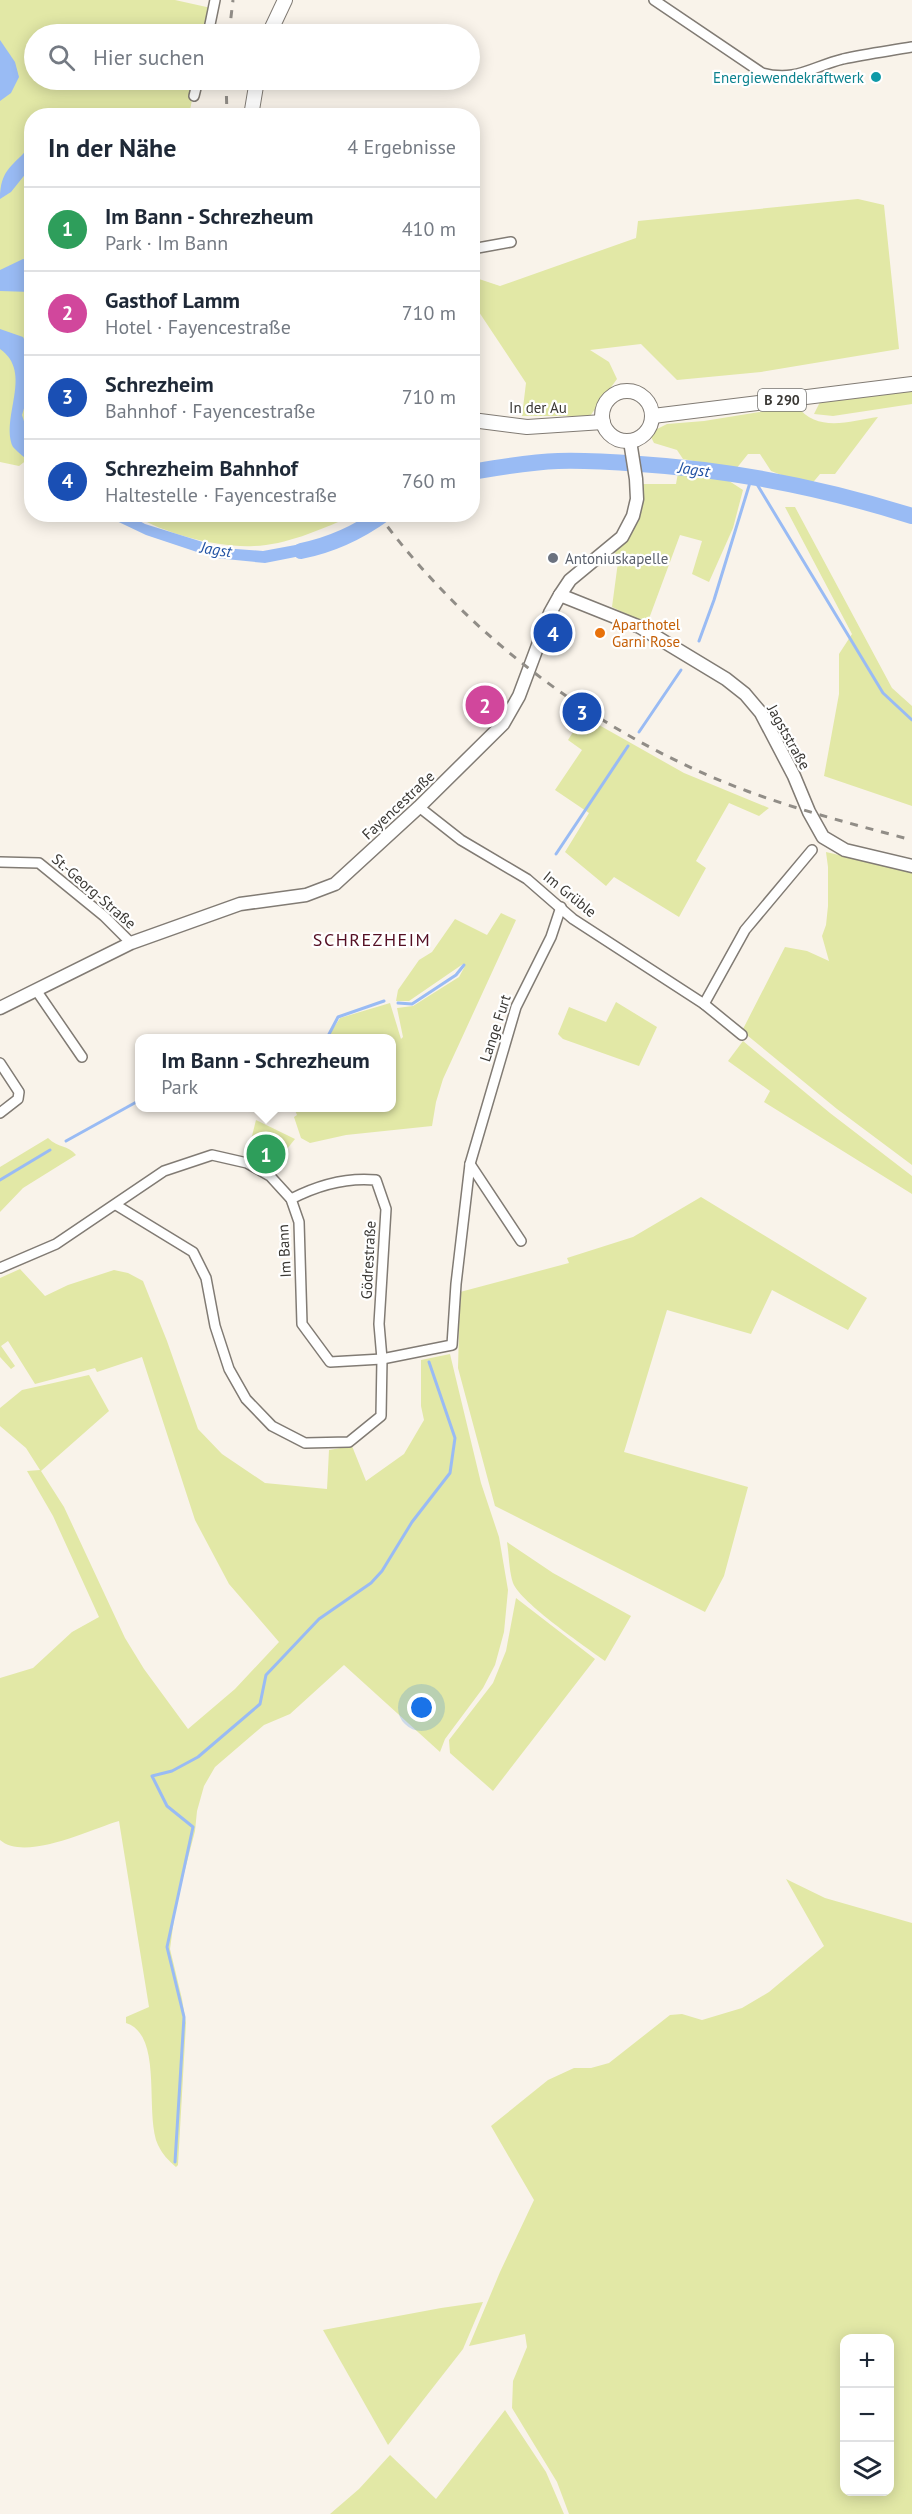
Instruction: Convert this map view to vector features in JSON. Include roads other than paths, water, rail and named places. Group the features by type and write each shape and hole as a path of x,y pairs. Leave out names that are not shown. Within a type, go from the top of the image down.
{"main road":[{"path":"274,24 285,0"},
{"path":"252,108 255,90"},
{"name":"B 290","path":"653,416 912,384"},
{"path":"625,391 641,395 647,400 653,416 649,430 631,447 610,434 603,422 605,405 610,398 625,391"},
{"name":"In der Au","path":"480,421 527,427 603,422"}],"street":[{"path":"209,24 215,0"},
{"path":"654,0 762,73 779,77 813,71 840,60 912,47"},
{"path":"194,96 196,90"},
{"path":"480,248 511,242"},
{"name":"Fayencestraße","path":"0,1008 131,943 240,904 306,895 335,884 419,807 503,724 519,696 550,614 560,595 570,580 622,537 633,516 637,499 631,447"},
{"name":"Jagststraße","path":"560,595 640,627 726,679 746,694 760,714 794,776 809,812 823,837 844,850 912,866"},
{"name":"Im Grüble","path":"419,807 461,840 527,879 573,919 704,1004 741,1035"},
{"path":"704,1004 745,930 813,850"},
{"name":"St.-Georg-Straße","path":"0,862 39,863 104,916 131,943"},
{"name":"Lange Furt","path":"452,1345 456,1284 470,1164 516,1007 551,937 561,907"},
{"path":"36,990 82,1057"},
{"path":"0,1063 19,1092 18,1099 0,1113"},
{"name":"Im Bann","path":"0,1268 56,1244 164,1171 212,1155 247,1163 270,1176 291,1199 300,1222 302,1324 330,1362 382,1359 452,1345"},
{"path":"470,1164 521,1241"},
{"name":"Gödrestraße","path":"291,1199 311,1189 343,1180 357,1178 376,1180 386,1209 379,1324 382,1359"},
{"path":"116,1205 193,1252 206,1278 215,1326 229,1369 246,1399 272,1426 305,1443 349,1442 381,1416 382,1359"}],"water":[{"path":"0,40 15,62 19,77 11,93 0,101"},
{"path":"24,152 24,176 11,192 0,199 2,180 9,168"},
{"path":"24,259 24,292 0,291 0,270"},
{"path":"0,329 24,339 24,408 22,415 24,457 13,447 10,435 16,383 15,370 10,359 0,349"},
{"path":"119,522 141,522 222,548 263,551 317,541 326,551 265,563 215,558 146,535"}],"waterway":[{"name":"Jagst","path":"480,471 558,461 599,461 675,467 744,476 812,489 912,516"},
{"path":"752,476 883,693 912,720"},
{"path":"699,641 752,476"},
{"name":"Jagst","path":"301,551 344,537 372,522"},
{"path":"639,732 681,670"},
{"path":"556,854 628,746"},
{"path":"398,1003 412,1004 456,975 464,965"},
{"path":"329,1034 338,1017 384,1001"},
{"path":"66,1141 135,1103"},
{"path":"0,1180 50,1150"},
{"path":"175,2162 184,2017 167,1947 193,1827 167,1806 152,1776 172,1771 198,1757 260,1704 266,1675 319,1619 371,1583 382,1571 412,1522 450,1473 455,1438 429,1362"}],"railway":[{"path":"230,24 233,0"},
{"path":"226,90 227,108"},
{"path":"384,522 414,559 454,602 497,642 542,679 591,712 693,769 747,791 808,811 912,840"}],"place":[{"name":"Energiewendekraftwerk","path":"876,77"},
{"name":"Antoniuskapelle","path":"553,558"},
{"name":"Schrezheim Bahnhof","path":"553,633"},
{"name":"Aparthotel Garni Rose","path":"600,633"},
{"name":"Gasthof Lamm","path":"485,705"},
{"name":"Schrezheim","path":"582,712"},
{"name":"Im Bann - Schrezheum","path":"266,1154"}],"district":[{"name":"SCHREZHEIM","path":"372,939"}]}
